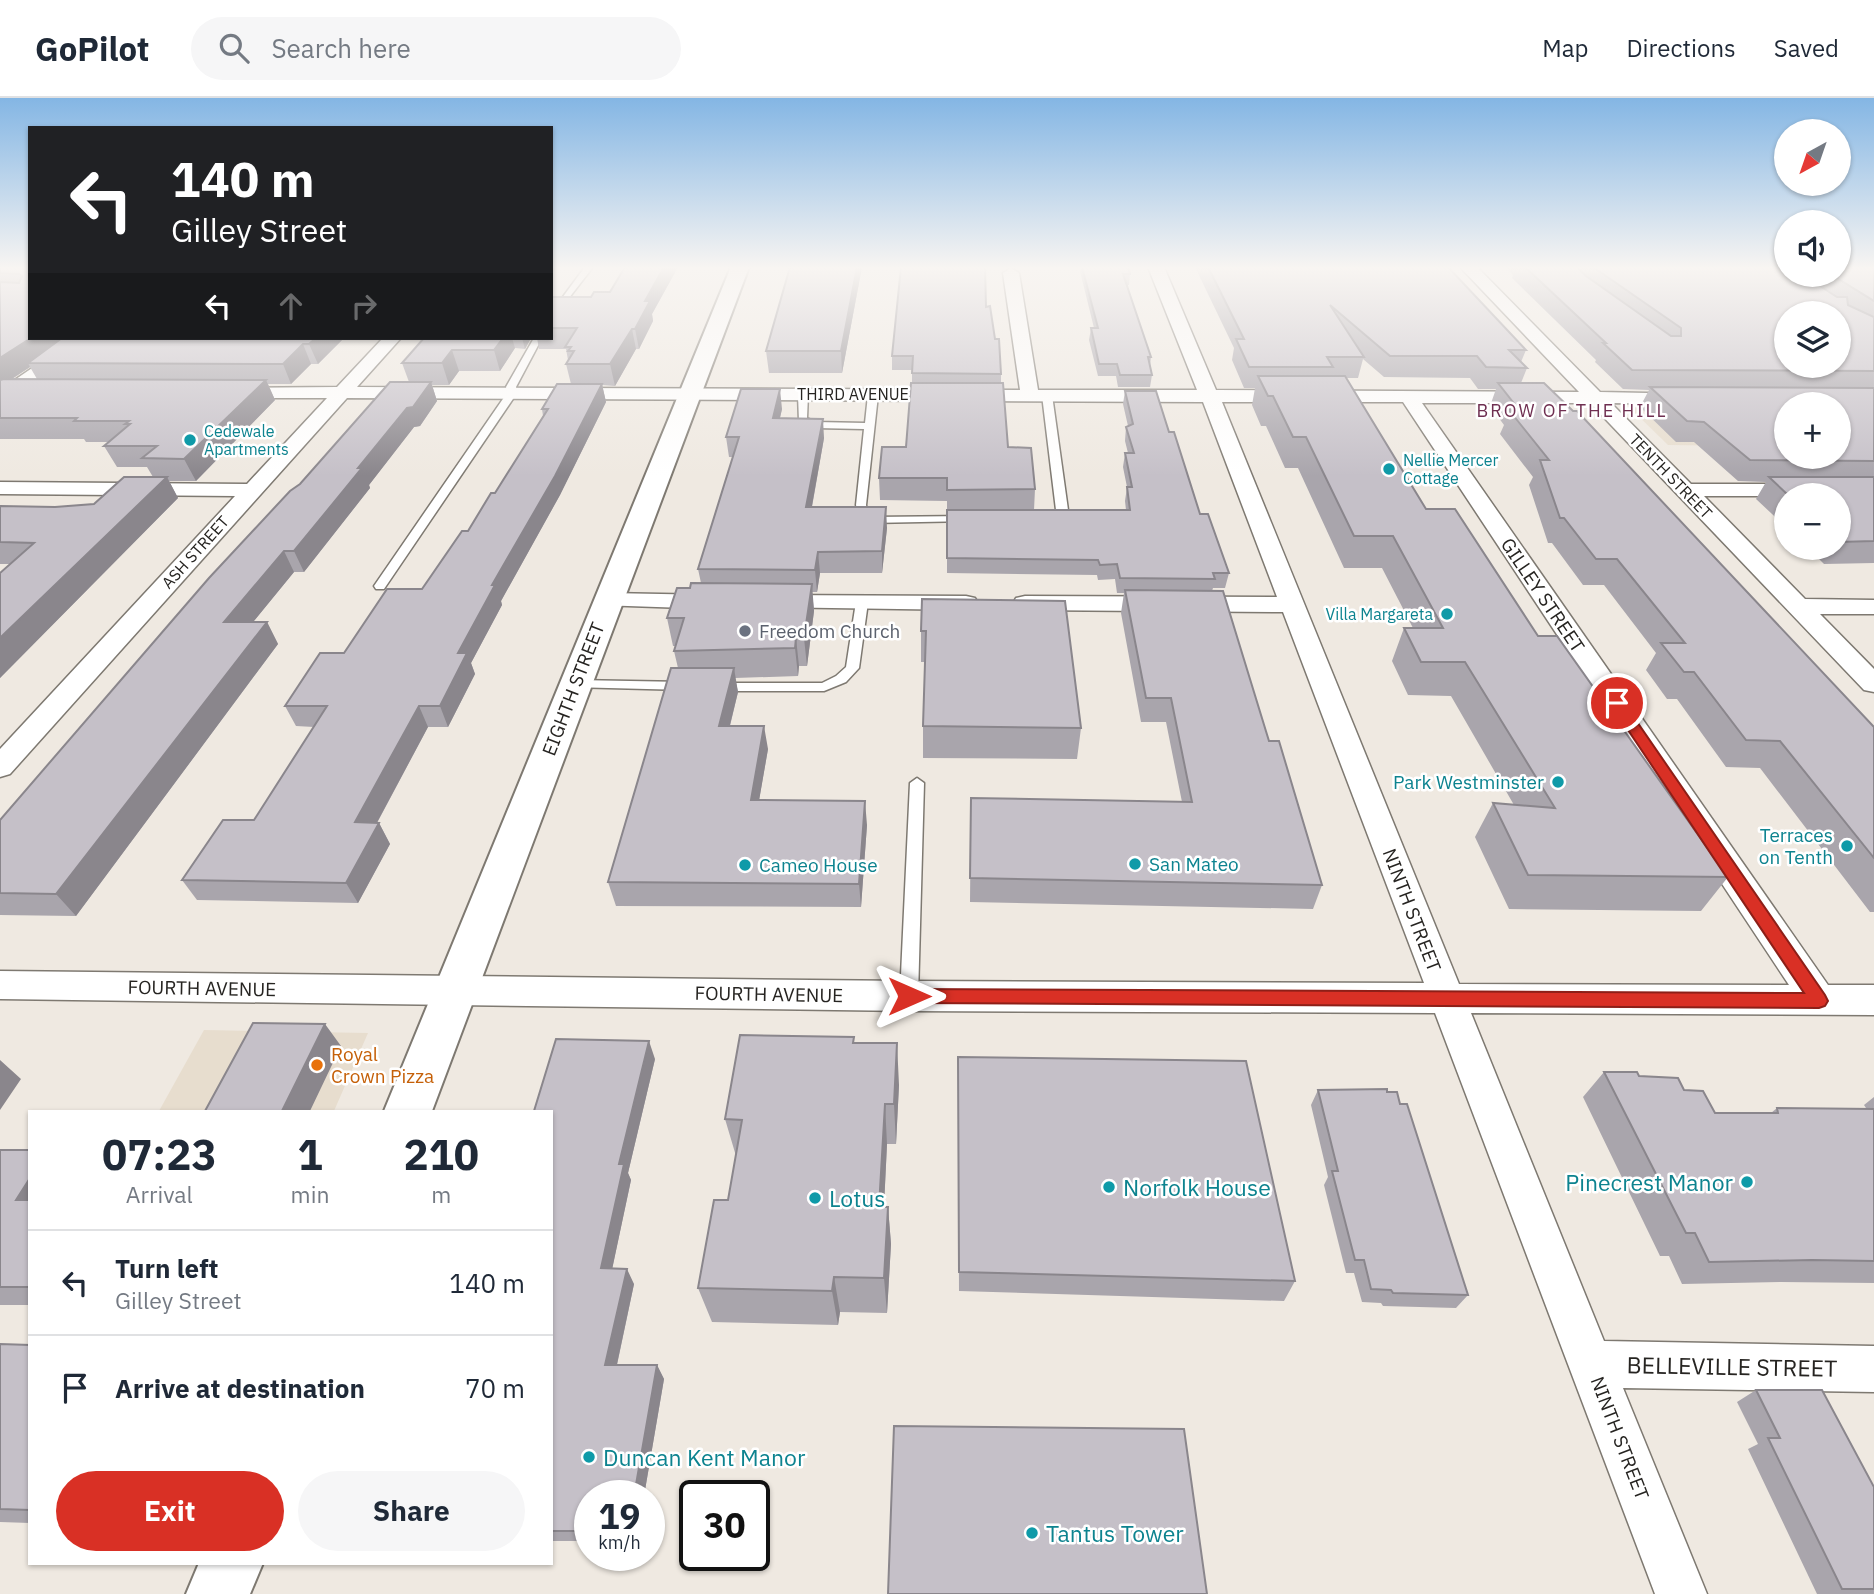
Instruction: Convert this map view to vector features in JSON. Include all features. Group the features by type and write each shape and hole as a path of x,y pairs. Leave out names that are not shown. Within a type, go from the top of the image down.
{"street":[{"name":"EIGHTH STREET","path":"408,1110 713,337"},
{"path":"1026,337 1039,395"},
{"name":"NINTH STREET","path":"1184,337 1211,397 1681,1594"},
{"name":"TENTH STREET","path":"1536,337 1874,684"},
{"path":"4,394 84,340"},
{"name":"ASH STREET","path":"0,767 250,490 390,340"},
{"path":"4,394 43,392"},
{"name":"THIRD AVENUE","path":"212,392 1711,398"},
{"name":"GILLEY STREET","path":"1409,397 1819,1001"},
{"path":"0,488 250,490"},
{"path":"1685,490 1874,490"},
{"path":"608,600 1293,605"},
{"path":"1798,606 1874,607"},
{"name":"FOURTH AVENUE","path":"0,985 909,996 1874,1000"},
{"name":"BELLEVILLE STREET","path":"1591,1364 1874,1369"},
{"path":"218,1594 229,1565"}],"lane":[{"path":"380,586 512,393 511,387 537,340"},
{"path":"803,394 802,420 815,425 869,426"},
{"path":"873,395 861,505 863,516 870,520 980,519"},
{"path":"1034,519 1058,515 1062,510 1039,395"},
{"path":"575,684 824,687 841,679 852,668 862,602"},
{"path":"909,996 917,783"}],"shaded area":[{"path":"1627,405 1704,405 1749,446 1668,445"},
{"path":"204,1030 368,1033 334,1110 160,1110"}],"building":[{"path":"0,337 28,337 28,340 0,358"},
{"path":"571,337 627,337 610,364 566,364 574,351 568,351 571,347 565,347"},
{"path":"770,337 844,337 841,351 766,351"},
{"path":"894,337 995,337 999,339 1001,374 912,373 913,356 892,356"},
{"path":"1093,337 1144,337 1151,357 1148,357 1152,375 1120,375 1117,364 1099,364"},
{"path":"1243,337 1351,337 1364,357 1327,357 1333,367 1249,367 1236,339 1244,339"},
{"path":"1367,337 1514,337 1526,350 1509,350 1527,368 1486,367 1477,356 1390,356"},
{"path":"1599,337 1774,337 1774,371 1632,370"},
{"path":"1851,337 1874,337 1874,371 1851,371"},
{"path":"59,340 314,340 309,344 303,344 283,364 28,363"},
{"path":"422,340 502,340 494,350 452,350 442,363 402,363"},
{"path":"1258,376 1345,376 1426,509 1455,509 1538,636 1557,636 1728,877 1528,875 1493,803 1555,808 1465,662 1421,662 1404,628 1443,628 1393,536 1354,536 1306,437 1293,437 1273,396 1268,396"},
{"path":"0,380 266,380 184,459 142,458 157,446 104,446 130,424 125,424 129,421 0,418"},
{"path":"390,382 431,382 413,407 407,408 358,468 362,468 294,551 284,551 224,622 267,622 56,894 0,893 0,820 209,578 290,491 300,484"},
{"path":"911,383 1003,383 1008,447 1031,448 1035,489 947,490 947,478 879,478 882,447 906,447"},
{"path":"1498,383 1544,383 1573,411 1577,411 1874,727 1874,858 1780,741 1746,740 1694,672 1684,672 1661,643 1685,643 1617,559 1596,559 1564,518 1560,518 1540,460 1549,460 1509,410 1520,411"},
{"path":"557,384 602,384 555,476 492,585 495,585 458,653 467,653 440,706 419,706 355,822 379,823 346,883 182,880 223,820 254,820 327,706 285,706 320,653 344,653 387,589 422,589 462,531 468,531 491,493 495,493 548,409 542,409"},
{"path":"1650,387 1874,388 1874,461 1851,461 1851,392 1774,392 1774,460 1750,460 1704,422 1687,421"},
{"path":"741,389 780,389 773,418 823,419 806,507 886,507 882,551 818,552 815,570 698,569 739,437 726,437"},
{"path":"1125,391 1156,391 1169,432 1174,432 1200,514 1208,514 1229,573 1213,573 1215,579 1120,578 1117,564 1100,565 1098,560 947,558 947,510 1130,510 1127,487 1132,487 1125,453 1134,453 1126,427 1133,424"},
{"path":"124,477 167,477 0,638 0,573 34,543 0,542 0,506 55,507 94,504"},
{"path":"1769,477 1874,477 1874,541 1851,542 1851,483 1775,483"},
{"path":"691,583 812,584 804,638 796,638 795,648 674,651 684,618 667,618 677,588 690,588"},
{"path":"1125,590 1223,591 1269,741 1279,741 1322,885 970,878 971,798 1192,802 1171,698 1146,698"},
{"path":"922,599 1065,601 1081,728 923,726 926,631 921,631"},
{"name":"Cameo House","path":"671,668 734,668 719,726 764,726 751,800 865,801 859,884 608,882"},
{"path":"253,1023 325,1024 282,1110 206,1110"},
{"name":"Lotus","path":"740,1035 854,1037 853,1043 897,1043 894,1104 885,1104 879,1207 888,1207 884,1278 834,1277 832,1291 698,1288 714,1200 728,1200 742,1120 725,1119"},
{"path":"556,1039 649,1041 619,1164 624,1164 601,1268 627,1269 605,1365 657,1365 637,1480 574,1480 574,1531 553,1531 553,1110 534,1110"},
{"name":"Norfolk House","path":"958,1057 1246,1061 1295,1281 959,1272"},
{"name":"Pinecrest Manor","path":"1604,1072 1637,1072 1639,1076 1678,1078 1684,1090 1703,1091 1715,1113 1778,1113 1777,1108 1874,1109 1874,1261 1709,1262 1695,1233 1686,1233"},
{"path":"1387,1089 1387,1092 1397,1092 1400,1104 1407,1104 1468,1295 1393,1293 1391,1290 1371,1289 1364,1260 1355,1260 1332,1171 1338,1171 1318,1090"},
{"path":"0,1150 28,1150 28,1181 16,1200 28,1200 28,1287 0,1287"},
{"path":"0,1344 28,1345 28,1510 0,1509"},
{"path":"1756,1390 1822,1390 1874,1487 1874,1589 1842,1589 1768,1438 1780,1438"},
{"name":"Tantus Tower","path":"894,1426 1184,1429 1207,1594 888,1594"}],"place":[{"name":"Cedewale Apartments","path":"190,440"},
{"name":"Nellie Mercer Cottage","path":"1389,469"},
{"name":"Villa Margareta","path":"1447,614"},
{"name":"Freedom Church","path":"745,631"},
{"name":"Park Westminster","path":"1558,782"},
{"name":"Terraces on Tenth","path":"1847,846"},
{"name":"San Mateo","path":"1135,864"},
{"name":"Cameo House","path":"745,865"},
{"name":"Royal Crown Pizza","path":"317,1065"},
{"name":"Pinecrest Manor","path":"1747,1182"},
{"name":"Norfolk House","path":"1109,1187"},
{"name":"Lotus","path":"815,1198"},
{"name":"Duncan Kent Manor","path":"589,1457"},
{"name":"Tantus Tower","path":"1032,1533"}],"district":[{"name":"BROW OF THE HILL","path":"1572,410"}],"route":[{"path":"909,996 1819,1001 1617,703"}]}
